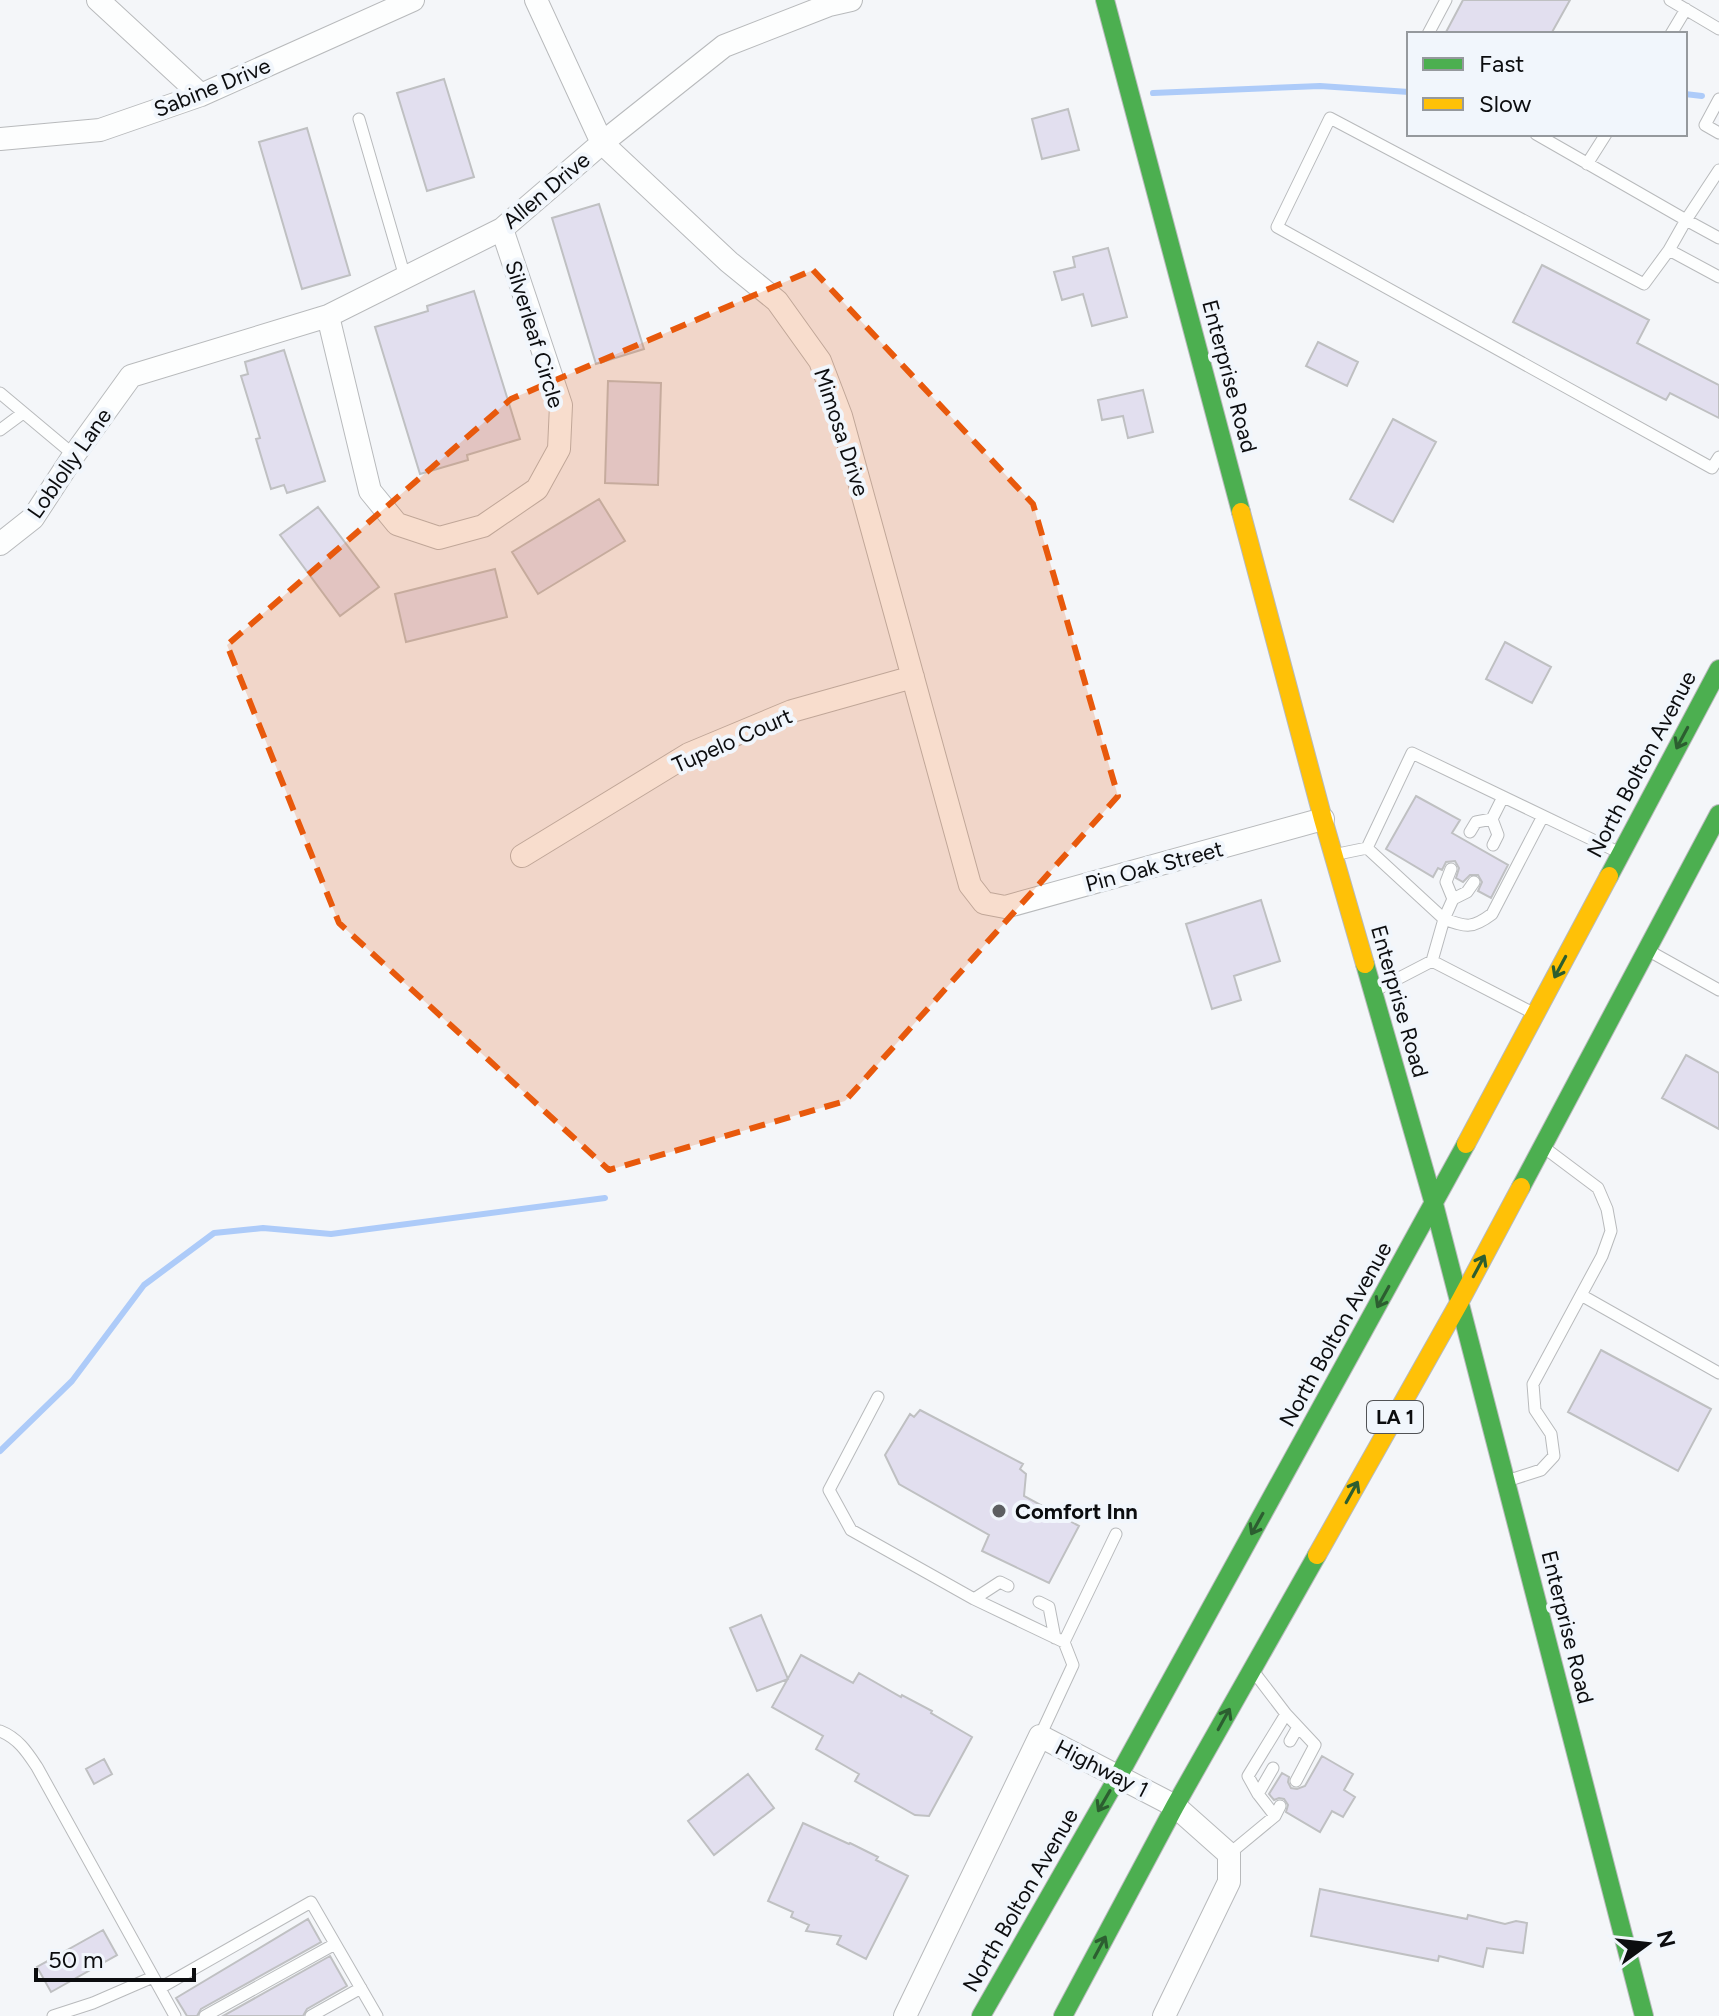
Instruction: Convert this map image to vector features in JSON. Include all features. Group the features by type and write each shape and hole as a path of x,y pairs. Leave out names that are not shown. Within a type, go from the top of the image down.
{"main road":[{"name":"Enterprise Road","path":"1105,0 1323,819 1434,1204 1644,2016"},
{"name":"North Bolton Avenue","path":"981,2016 1119,1775 1434,1204 1719,669"},
{"name":"LA 1","path":"1063,2016 1175,1806 1459,1303 1718,820"}],"street":[{"path":"98,0 201,95"},
{"name":"Sabine Drive","path":"0,139 100,130 201,95 413,0"},
{"name":"Mimosa Drive","path":"536,0 602,143 729,262 777,301 820,361 841,416 970,885 984,903"},
{"name":"Allen Drive","path":"131,376 328,316 502,229 602,143 724,46 829,5 851,0"},
{"name":"Silverleaf Circle","path":"328,316 370,491 397,524 439,538 483,526 537,489 559,449 561,405 502,229"},
{"name":"Loblolly Lane","path":"0,544 33,518 131,376"},
{"name":"Tupelo Court","path":"522,856 689,754 792,711 913,677"},
{"name":"Pin Oak Street","path":"984,903 1005,907 1323,819"},
{"name":"Highway 1","path":"905,2016 1040,1736 1175,1806 1229,1854"},
{"path":"1164,2016 1229,1882 1229,1854"}],"lane":[{"path":"1429,32 1446,0"},
{"path":"1670,0 1719,29"},
{"path":"1672,32 1686,9"},
{"path":"1719,99 1705,125 1719,133"},
{"path":"1719,170 1644,284 1330,118 1277,227 1712,468 1719,457"},
{"path":"359,119 405,277"},
{"path":"1539,136 1719,238"},
{"path":"1587,164 1605,136"},
{"path":"1669,250 1719,277"},
{"path":"0,393 74,455"},
{"path":"0,430 23,413"},
{"path":"1367,848 1412,753 1621,853"},
{"path":"1493,845 1498,835 1492,819 1503,797"},
{"path":"1367,848 1444,919 1465,926 1480,923 1492,914 1543,816"},
{"path":"1470,832 1476,822 1492,819"},
{"path":"1333,855 1367,848"},
{"path":"1451,869 1446,882 1453,899"},
{"path":"1373,991 1432,961 1453,899 1467,892 1474,882"},
{"path":"1647,950 1719,990"},
{"path":"1432,961 1535,1014"},
{"path":"1506,1481 1541,1470 1554,1456 1551,1434 1535,1410 1533,1384 1602,1256 1611,1231 1607,1209 1598,1188 1542,1147"},
{"path":"1581,1295 1719,1373"},
{"path":"878,1397 829,1490 851,1530 974,1599 1059,1640"},
{"path":"1059,1640 1116,1534"},
{"path":"974,1599 1000,1582 1008,1586"},
{"path":"1039,1602 1049,1607 1059,1640 1073,1665 1040,1736"},
{"path":"1252,1669 1286,1714 1315,1745 1296,1781"},
{"path":"1229,1854 1277,1811 1258,1794 1248,1776 1286,1714"},
{"path":"1290,1741 1298,1727"},
{"path":"0,1731 22,1745 37,1767 175,2016"},
{"path":"1258,1794 1273,1768"},
{"path":"160,1988 311,1902 377,2016"},
{"path":"205,2016 335,1944"},
{"path":"53,2016 93,2003 153,1977"},
{"path":"311,2016 361,1988"}],"highlighted area":[{"path":"813,270 1033,504 1118,796 845,1101 609,1170 339,923 227,645 511,399"}],"building":[{"path":"1463,0 1570,0 1552,32 1446,32"},
{"path":"444,79 474,177 427,191 397,93"},
{"path":"1068,109 1079,150 1042,159 1032,119"},
{"path":"307,128 350,275 302,289 259,142"},
{"path":"599,204 644,349 596,364 552,218"},
{"path":"1108,248 1127,317 1092,326 1083,294 1062,300 1054,272 1075,267 1073,257"},
{"path":"1542,265 1649,320 1637,343 1719,385 1719,418 1670,393 1666,400 1513,322"},
{"path":"474,291 520,439 467,455 468,460 420,474 375,327 428,311 427,306"},
{"path":"1318,342 1358,362 1347,386 1306,366"},
{"path":"284,350 325,481 287,493 284,485 271,489 256,439 260,438 241,376 248,374 245,362"},
{"path":"608,381 661,383 658,485 605,483"},
{"path":"1143,390 1153,432 1128,438 1123,416 1102,420 1098,400"},
{"path":"1393,419 1436,442 1393,522 1350,499"},
{"path":"599,499 625,541 538,594 512,552"},
{"path":"318,507 379,587 340,616 280,535"},
{"path":"495,569 507,617 406,642 395,594"},
{"path":"1505,642 1551,667 1532,703 1486,679"},
{"path":"1416,796 1460,820 1452,833 1508,865 1491,898 1478,891 1482,882 1478,875 1470,875 1463,882 1456,878 1459,868 1455,861 1446,862 1433,877 1386,849"},
{"path":"1261,900 1280,961 1234,976 1241,1000 1212,1009 1186,924"},
{"path":"1686,1055 1719,1073 1719,1129 1662,1098"},
{"path":"1601,1350 1711,1409 1678,1471 1568,1412"},
{"name":"Comfort Inn","path":"920,1410 1023,1464 1020,1469 1026,1474 1024,1496 1079,1526 1049,1583 982,1551 989,1535 899,1484 885,1455 910,1414 914,1417"},
{"path":"761,1615 788,1679 757,1691 730,1628"},
{"path":"801,1655 853,1683 859,1673 932,1711 972,1737 929,1816 915,1815 855,1781 859,1774 816,1749 823,1736 772,1707"},
{"path":"1322,1756 1353,1774 1344,1790 1355,1797 1343,1817 1332,1811 1320,1832 1286,1812 1288,1805 1284,1799 1274,1800 1269,1794 1282,1773 1289,1777 1291,1788 1305,1786"},
{"path":"104,1759 112,1774 94,1784 86,1769"},
{"path":"748,1774 774,1808 714,1855 688,1821"},
{"path":"803,1823 878,1857 876,1860 908,1876 866,1959 837,1944 841,1936 806,1931 809,1925 791,1917 793,1912 768,1901"},
{"path":"1320,1889 1467,1919 1468,1915 1505,1924 1516,1921 1527,1923 1523,1953 1487,1948 1483,1967 1439,1956 1438,1961 1311,1936"},
{"path":"308,1919 321,1942 201,2009 197,2016 187,2016 176,1998"},
{"path":"103,1930 117,1955 51,1992 37,1967"},
{"path":"330,1956 347,1986 307,2009 303,2016 223,2016"}],"waterway":[{"path":"1153,93 1320,86 1407,92"},
{"path":"1687,94 1702,96"},
{"path":"0,1451 72,1381 144,1285 214,1233 263,1228 331,1234 605,1198"}],"traffic: fast":[{"path":"1105,0 1241,512"},
{"path":"1609,876 1719,669"},
{"path":"1521,1187 1719,814"},
{"path":"1365,964 1434,1204 1644,2016"},
{"path":"981,2016 1119,1775 1466,1144"},
{"path":"1063,2016 1175,1806 1317,1555"}],"traffic: slow":[{"path":"1241,512 1365,964"},
{"path":"1466,1144 1609,876"},
{"path":"1317,1555 1521,1187"}],"place":[{"name":"Comfort Inn","path":"999,1511"}]}
